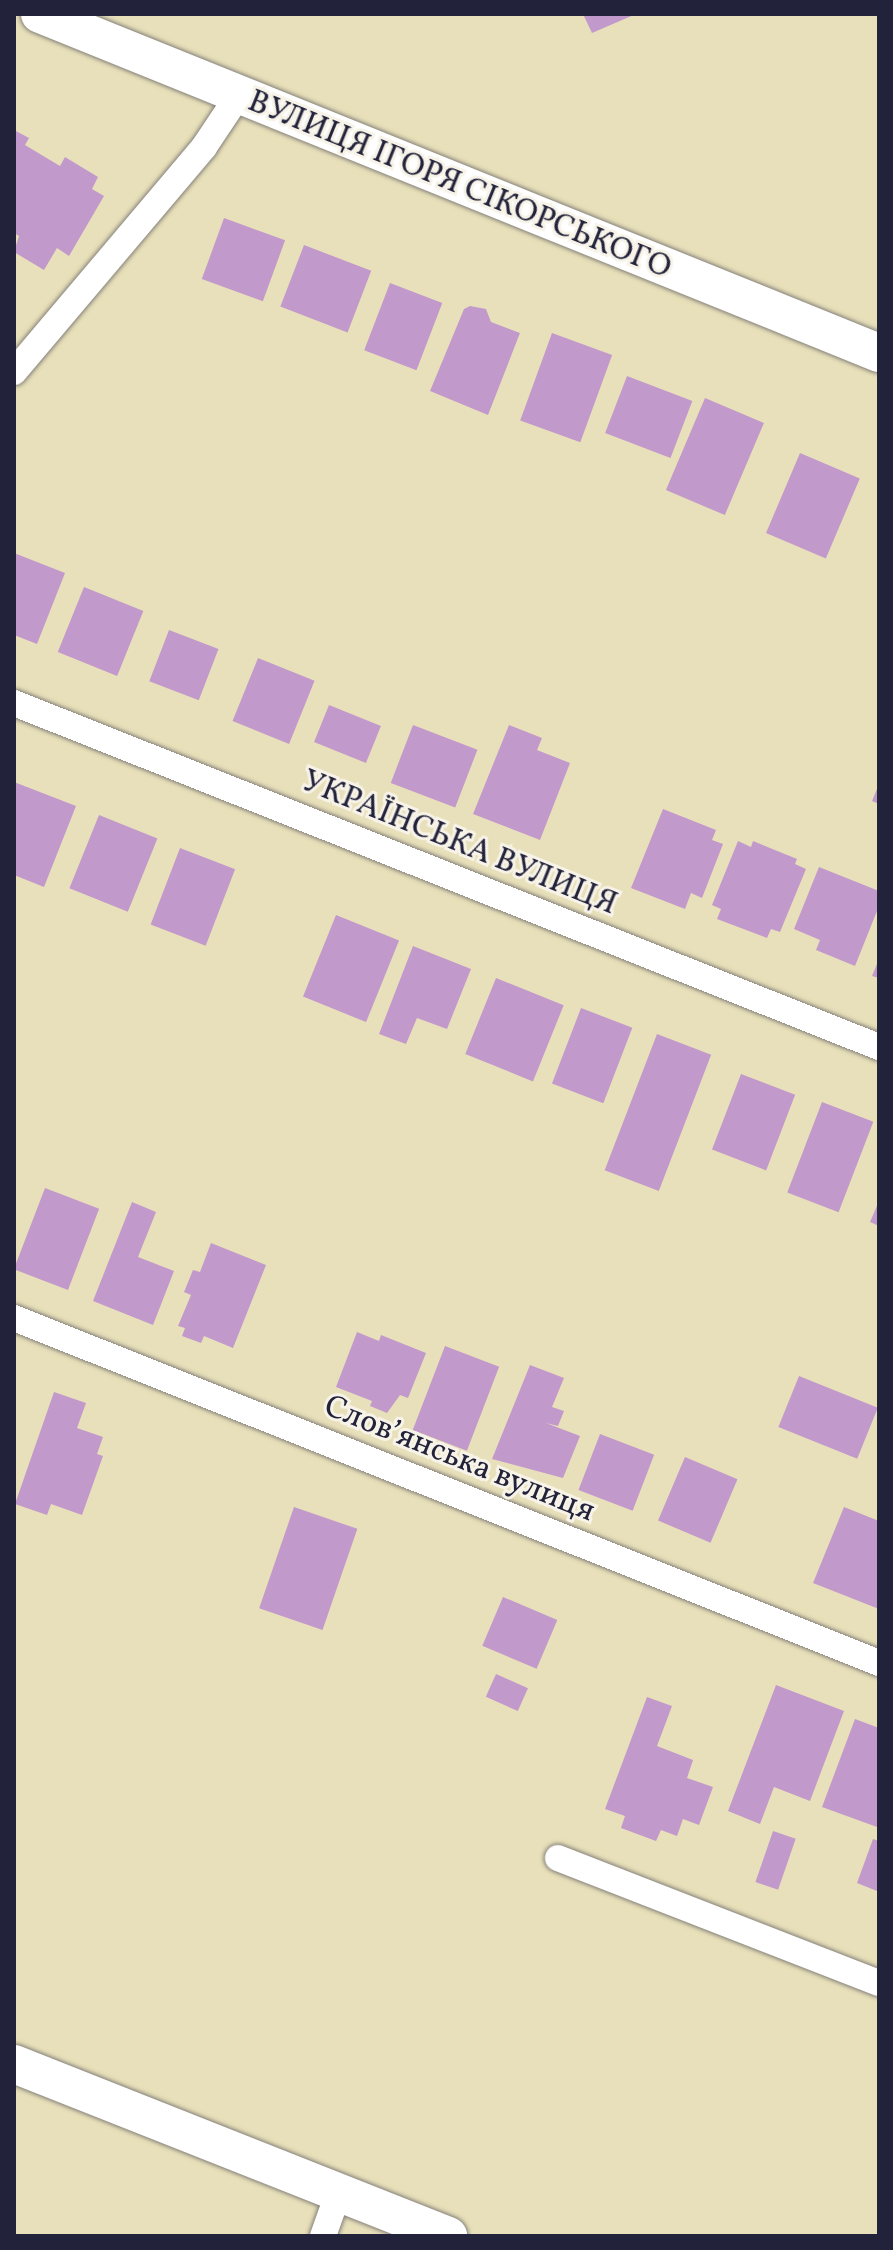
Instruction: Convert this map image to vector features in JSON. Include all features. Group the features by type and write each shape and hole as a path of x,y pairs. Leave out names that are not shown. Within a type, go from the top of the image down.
{"street":[{"name":"ВУЛИЦЯ ІГОРЯ СІКОРСЬКОГО","path":"40,14 879,353"},
{"path":"14,372 204,147 238,96"},
{"name":"УКРАЇНСЬКА ВУЛИЦЯ","path":"14,703 879,1047"},
{"name":"Словʼянська вулиця","path":"14,1318 879,1663"},
{"path":"558,1858 879,1983"},
{"path":"14,2064 448,2236"},
{"path":"323,2236 339,2191"}],"building":[{"path":"583,14 636,14 592,33"},
{"path":"14,130 29,138 25,145 60,166 65,157 98,177 92,189 104,196 69,256 57,248 44,270 14,252 19,236 14,233"},
{"path":"224,218 285,240 263,301 202,279"},
{"path":"304,245 371,271 348,332 280,307"},
{"path":"390,283 442,303 416,370 364,350"},
{"path":"470,306 486,309 491,322 520,333 488,415 430,391 464,309"},
{"path":"552,333 612,355 580,442 520,420"},
{"path":"627,376 692,401 670,458 605,433"},
{"path":"705,398 764,423 725,515 666,490"},
{"path":"800,453 860,478 826,558 766,533"},
{"path":"14,553 65,573 37,644 14,635"},
{"path":"84,587 143,611 117,676 58,652"},
{"path":"169,630 218,649 199,700 149,681"},
{"path":"258,658 315,681 289,744 233,721"},
{"path":"329,705 381,726 366,763 314,742"},
{"path":"413,725 477,750 455,808 391,783"},
{"path":"509,725 542,738 537,750 570,763 540,840 473,814"},
{"path":"14,782 76,806 44,887 14,875"},
{"path":"879,784 879,804 872,801"},
{"path":"663,809 716,830 712,840 723,844 702,898 691,893 685,909 631,888"},
{"path":"99,815 157,839 128,912 69,888"},
{"path":"738,841 751,847 753,841 797,859 795,864 806,869 780,932 771,929 767,938 717,919 721,909 712,905"},
{"path":"180,848 235,869 206,946 151,925"},
{"path":"819,867 879,891 879,906 855,966 816,950 820,940 794,929"},
{"path":"336,915 399,940 366,1022 303,997"},
{"path":"413,946 471,969 447,1029 417,1018 406,1044 379,1034"},
{"path":"879,959 879,978 872,976"},
{"path":"496,978 564,1005 533,1081 465,1054"},
{"path":"581,1008 632,1028 603,1103 552,1084"},
{"path":"657,1034 711,1055 659,1191 605,1170"},
{"path":"741,1074 795,1095 766,1170 712,1150"},
{"path":"822,1102 873,1122 839,1212 787,1193"},
{"path":"45,1188 99,1209 68,1290 14,1269"},
{"path":"879,1201 879,1226 870,1222"},
{"path":"132,1202 156,1212 138,1257 174,1271 153,1325 93,1301"},
{"path":"211,1243 266,1265 233,1348 204,1336 201,1343 182,1336 185,1328 178,1326 191,1295 184,1292 193,1270 200,1272"},
{"path":"357,1332 379,1341 381,1335 426,1353 408,1398 400,1395 387,1413 370,1406 372,1401 336,1387"},
{"path":"445,1346 499,1367 467,1451 413,1430"},
{"path":"530,1365 564,1378 552,1407 564,1411 558,1426 546,1423 580,1436 563,1478 492,1459"},
{"path":"799,1376 878,1408 857,1459 778,1427"},
{"path":"54,1392 86,1403 77,1428 103,1437 97,1454 103,1456 82,1515 51,1504 47,1515 15,1504"},
{"path":"600,1434 654,1455 633,1511 578,1490"},
{"path":"685,1457 737,1479 711,1543 658,1521"},
{"path":"294,1507 357,1529 323,1630 259,1608"},
{"path":"844,1507 879,1521 879,1609 813,1583"},
{"path":"503,1597 557,1620 537,1669 482,1646"},
{"path":"496,1674 528,1688 518,1711 486,1697"},
{"path":"776,1685 844,1711 810,1801 774,1787 760,1824 728,1811"},
{"path":"647,1697 672,1706 657,1746 693,1760 687,1778 713,1787 699,1825 683,1819 677,1836 661,1830 656,1841 621,1828 625,1816 605,1809"},
{"path":"855,1719 879,1728 877,1827 822,1807"},
{"path":"773,1831 796,1839 778,1890 755,1882"},
{"path":"873,1839 879,1841 877,1891 857,1883"}]}
